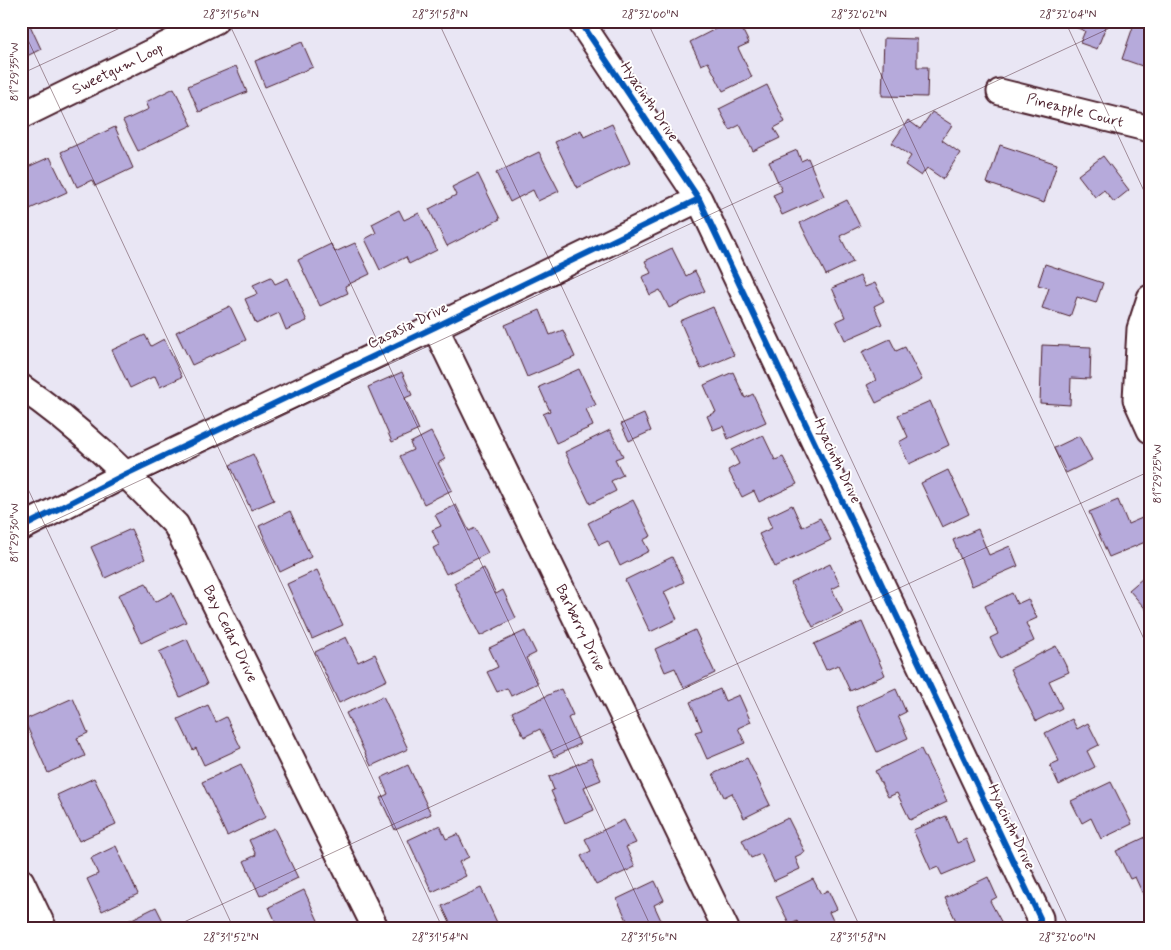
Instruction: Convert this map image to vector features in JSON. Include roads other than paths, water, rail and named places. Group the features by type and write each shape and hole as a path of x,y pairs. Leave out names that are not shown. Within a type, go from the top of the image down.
{"street":[{"name":"Sweetgum Loop","path":"21,116 215,21"},
{"name":"Hyacinth Drive","path":"580,21 699,199 1040,918 1040,929"},
{"name":"Pineapple Court","path":"1000,92 1150,130"},
{"name":"Casasia Drive","path":"21,528 126,474 699,199"},
{"path":"1150,298 1140,329 1136,400 1150,430"},
{"name":"Barberry Drive","path":"435,327 726,929"},
{"name":"Bay Cedar Drive","path":"21,387 53,409 126,474 176,525 376,929"},
{"path":"21,881 44,929"}]}
